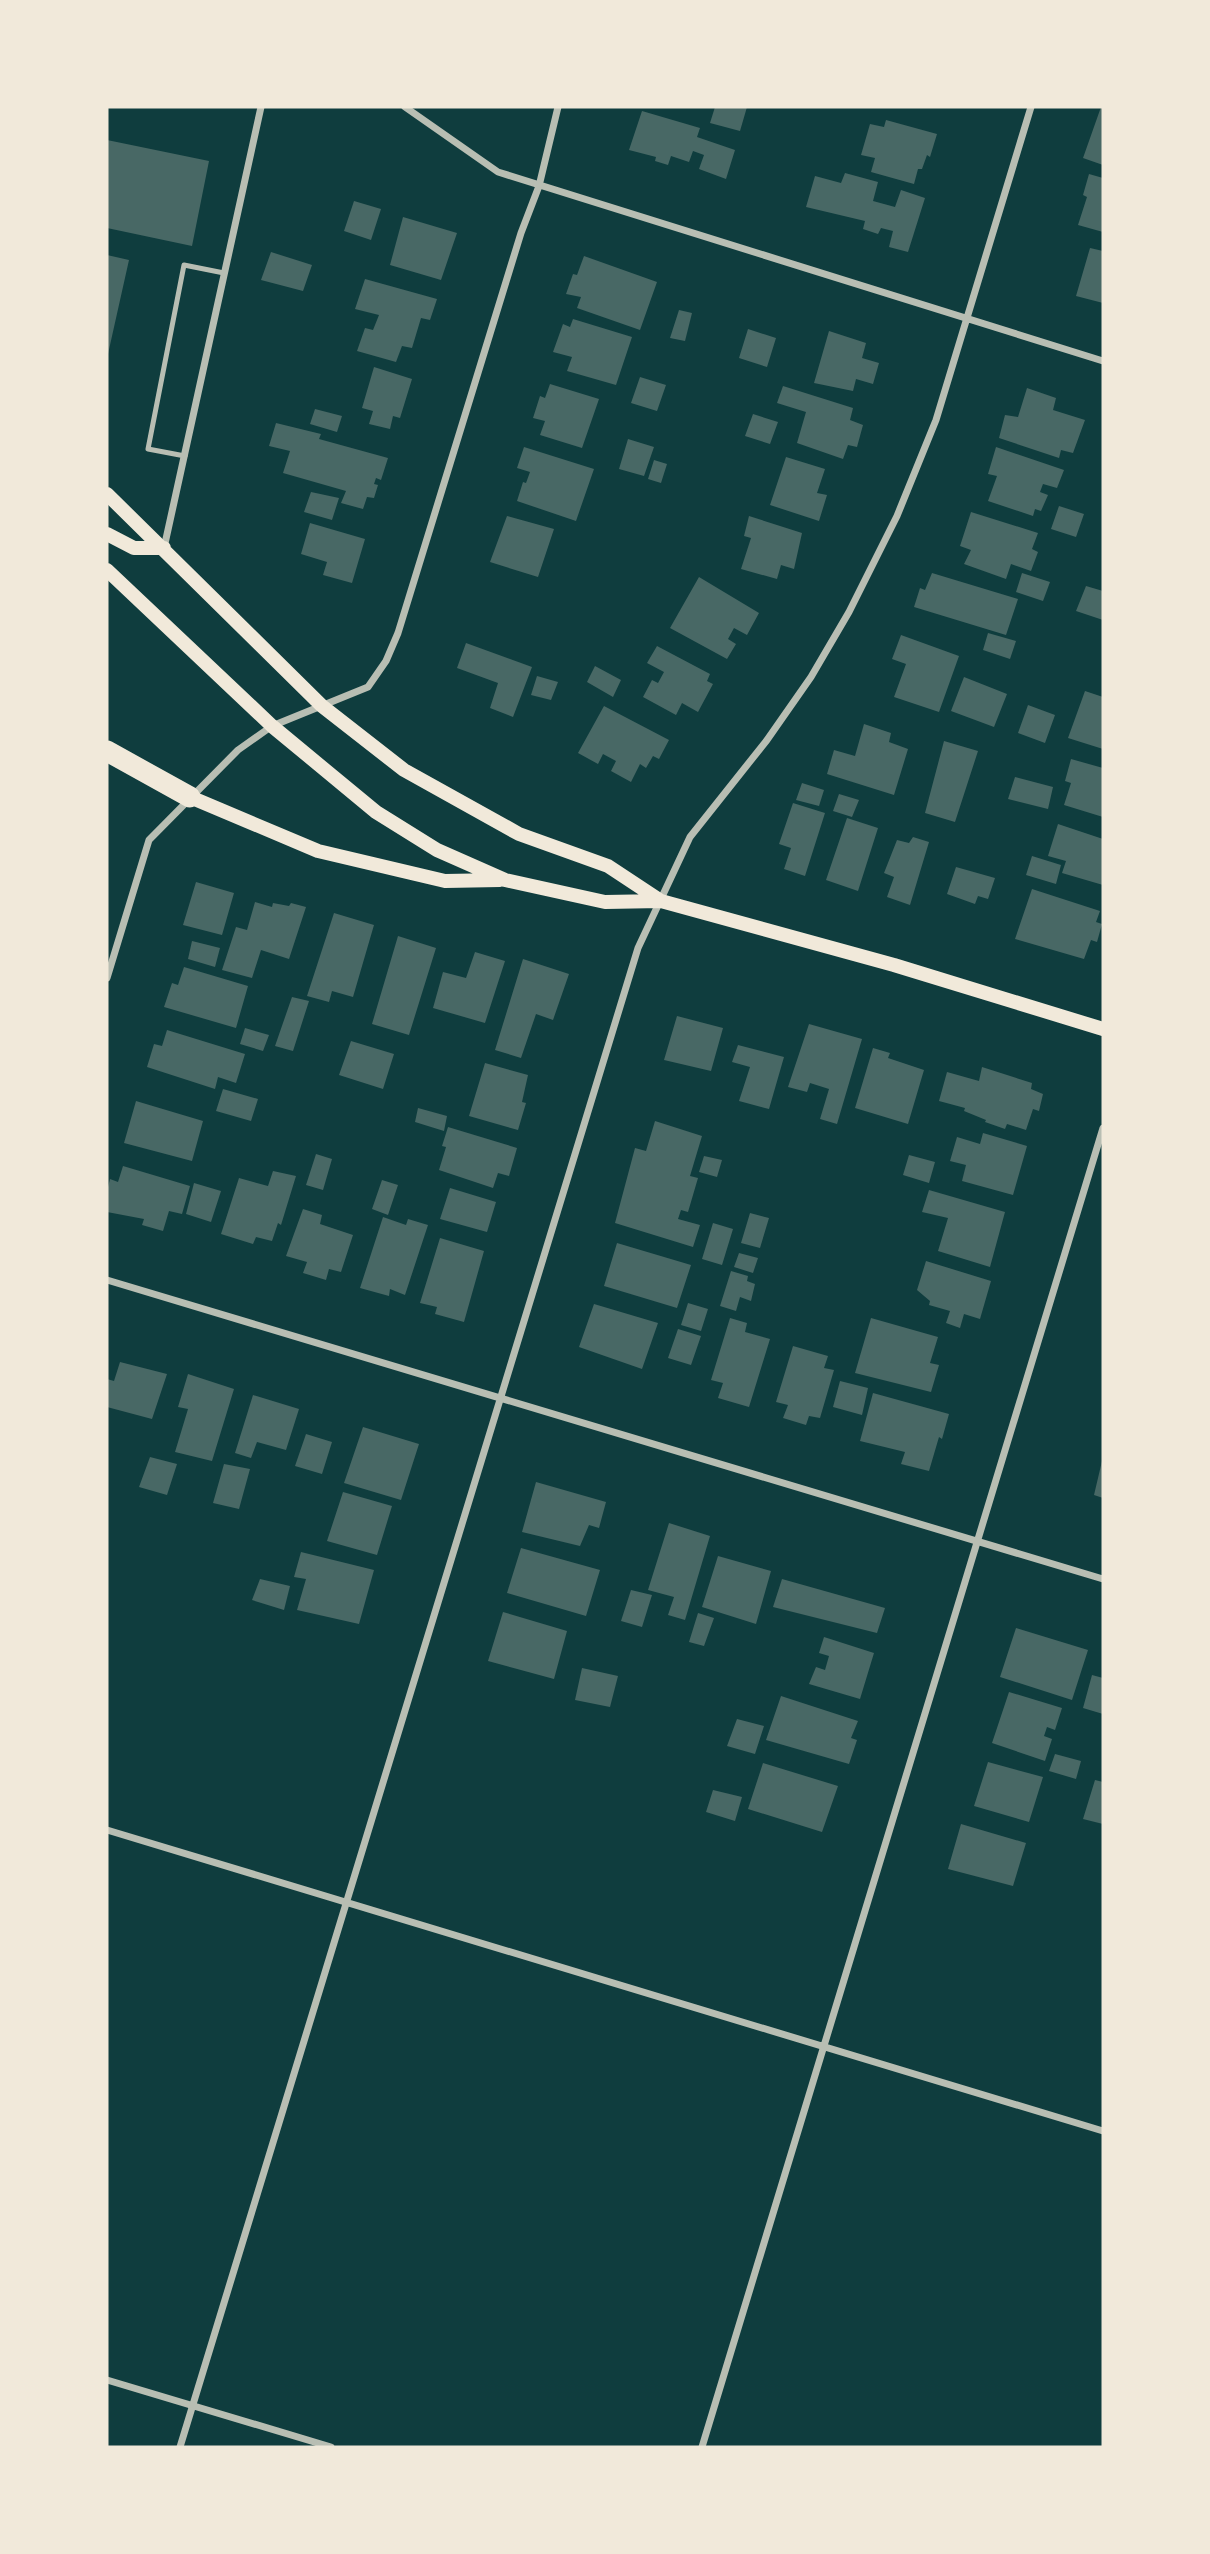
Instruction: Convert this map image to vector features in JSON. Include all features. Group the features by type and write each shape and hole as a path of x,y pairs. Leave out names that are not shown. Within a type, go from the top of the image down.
{"highway":[{"path":"107,751 190,797"}],"main road":[{"path":"107,494 321,706 404,770 519,834 608,866 661,901"},
{"path":"107,534 134,548 164,548"},
{"path":"107,570 272,726 376,812 437,850 505,880 605,902 661,901 894,965 1103,1029"},
{"path":"190,797 318,851 445,881 505,880"}],"street":[{"path":"164,548 261,107"},
{"path":"405,107 498,172 1103,361"},
{"path":"107,978 149,840 238,750 272,726 368,687 386,662 398,633 517,246 539,186 558,107"},
{"path":"180,2447 638,948 690,837 767,740 811,677 849,612 897,516 936,420 1031,107"},
{"path":"702,2447 1103,1128"},
{"path":"107,1280 1103,1579"},
{"path":"107,1830 1103,2131"},
{"path":"107,2380 331,2447"}],"lane":[{"path":"185,456 148,449 184,265 224,273"}],"building":[{"path":"715,107 747,107 740,131 710,123"},
{"path":"1103,107 1103,165 1083,158"},
{"path":"642,111 700,128 697,137 735,150 726,179 699,169 704,155 693,151 689,162 671,156 668,165 655,161 656,157 629,150"},
{"path":"886,120 937,134 930,157 927,155 922,169 918,169 914,184 871,172 875,158 861,155 870,124 884,127"},
{"path":"107,140 209,161 192,246 107,228"},
{"path":"845,173 878,182 873,201 895,207 901,190 925,198 908,252 889,247 893,231 881,228 878,234 863,229 865,221 806,207 815,176 841,183"},
{"path":"1089,174 1103,178 1103,232 1078,225 1087,197 1083,195"},
{"path":"354,201 381,209 371,240 344,231"},
{"path":"403,217 457,233 441,280 390,265"},
{"path":"1090,248 1103,251 1103,303 1076,296"},
{"path":"271,252 312,265 303,291 261,280"},
{"path":"107,255 129,260 108,354 107,354"},
{"path":"584,256 657,282 640,330 577,308 581,297 566,294 573,274 577,275"},
{"path":"365,279 437,299 430,320 421,318 412,348 402,346 396,362 357,351 365,328 373,330 379,315 355,309"},
{"path":"679,310 692,313 685,341 670,338"},
{"path":"573,319 632,337 616,385 567,371 572,357 553,352 563,324 570,327"},
{"path":"748,329 776,338 767,367 739,358"},
{"path":"829,331 866,343 862,358 879,363 873,384 856,379 853,391 814,383"},
{"path":"374,367 412,379 400,418 393,416 390,429 369,424 373,411 362,408"},
{"path":"640,377 666,385 657,411 631,403"},
{"path":"550,384 599,399 582,448 540,435 545,421 533,418 540,396 545,398"},
{"path":"783,386 853,408 850,420 863,425 857,447 848,445 843,459 797,443 806,412 777,403"},
{"path":"1027,388 1056,398 1053,410 1085,420 1073,453 1061,450 1059,458 999,438 1005,415 1018,417"},
{"path":"315,409 342,416 337,432 310,424"},
{"path":"753,414 778,422 770,444 745,436"},
{"path":"276,423 321,434 319,439 388,458 381,480 376,478 374,484 378,485 374,498 367,497 363,509 341,503 346,491 283,473 290,451 269,446"},
{"path":"628,439 654,447 644,476 619,469"},
{"path":"524,447 594,469 576,521 517,501 523,482 526,483 530,472 517,468"},
{"path":"996,447 1064,470 1057,488 1043,484 1040,492 1048,495 1041,511 1035,509 1033,516 988,501 997,476 988,474"},
{"path":"786,457 825,469 817,493 827,495 819,521 770,505"},
{"path":"654,460 667,464 661,483 648,479"},
{"path":"311,492 339,498 332,520 304,512"},
{"path":"1059,506 1084,514 1076,537 1051,529"},
{"path":"971,512 1038,533 1032,549 1038,552 1031,571 1011,564 1006,579 964,564 971,550 960,546"},
{"path":"507,516 554,529 538,577 490,562"},
{"path":"749,516 802,533 794,569 781,565 777,579 741,569 751,538 744,536"},
{"path":"310,523 365,539 352,583 323,575 327,562 301,554"},
{"path":"932,573 1018,599 1006,635 914,607 920,588 925,590"},
{"path":"1022,573 1050,582 1043,601 1016,592"},
{"path":"699,577 759,613 747,635 734,628 728,639 736,644 727,659 670,628"},
{"path":"1086,586 1103,591 1103,620 1076,611"},
{"path":"988,633 1016,641 1010,659 983,650"},
{"path":"901,635 959,656 939,712 894,697 906,664 892,659"},
{"path":"466,643 532,667 513,717 490,708 498,683 457,668"},
{"path":"657,646 710,674 707,681 713,684 698,712 682,703 676,715 643,697 652,680 658,683 664,672 647,663"},
{"path":"595,666 621,680 613,697 587,682"},
{"path":"537,676 558,682 551,700 531,695"},
{"path":"964,677 1007,694 994,727 951,711"},
{"path":"1085,691 1103,697 1103,749 1068,738"},
{"path":"1028,705 1055,715 1045,743 1018,733"},
{"path":"604,706 669,740 659,759 653,756 646,768 640,764 631,782 611,771 616,761 603,754 598,764 578,753"},
{"path":"864,724 891,733 889,742 908,749 894,795 827,774 834,750 855,756"},
{"path":"944,741 978,751 955,822 925,813"},
{"path":"1071,759 1103,768 1103,817 1064,805 1071,783 1065,781"},
{"path":"1015,777 1053,787 1048,809 1008,799"},
{"path":"802,783 824,790 819,806 796,800"},
{"path":"839,794 859,800 852,817 833,811"},
{"path":"793,803 825,813 805,876 784,869 791,848 779,844"},
{"path":"847,818 878,828 858,891 826,880"},
{"path":"1058,824 1103,839 1103,885 1062,873 1066,861 1048,856"},
{"path":"913,837 929,842 910,905 887,897 894,877 884,873 897,840 909,843"},
{"path":"1032,856 1061,865 1056,884 1026,875"},
{"path":"956,867 995,878 988,899 978,896 975,904 947,894"},
{"path":"196,882 234,893 222,935 183,925"},
{"path":"1032,889 1100,911 1096,922 1102,924 1097,942 1091,940 1084,959 1015,939"},
{"path":"255,902 272,907 273,903 289,906 291,903 306,907 289,959 261,950 252,978 222,970 236,927 247,930"},
{"path":"334,913 374,925 353,997 332,991 329,1002 307,996"},
{"path":"398,936 436,948 409,1035 372,1024"},
{"path":"192,941 220,948 215,967 188,959"},
{"path":"475,952 505,961 485,1023 433,1008 443,972 466,978"},
{"path":"523,959 569,974 553,1020 536,1014 521,1058 495,1050"},
{"path":"184,967 248,986 236,1028 164,1007 172,983 178,985"},
{"path":"292,997 309,1001 293,1051 275,1046"},
{"path":"677,1016 723,1028 711,1071 664,1060"},
{"path":"809,1024 862,1039 837,1124 820,1119 829,1089 810,1083 807,1092 788,1087"},
{"path":"245,1028 269,1035 263,1051 240,1044"},
{"path":"167,1030 245,1054 236,1083 218,1077 215,1089 147,1067 154,1044 162,1046"},
{"path":"351,1041 394,1054 383,1089 339,1075"},
{"path":"738,1045 784,1057 769,1109 739,1101 750,1067 732,1062"},
{"path":"873,1048 890,1053 888,1058 924,1070 908,1124 855,1108"},
{"path":"485,1063 528,1075 522,1102 526,1103 518,1130 469,1116"},
{"path":"982,1067 1032,1083 1031,1089 1043,1094 1039,1111 1033,1109 1026,1130 1007,1124 1005,1129 964,1111 965,1108 939,1101 947,1072 979,1081"},
{"path":"223,1089 258,1099 251,1121 216,1111"},
{"path":"136,1101 203,1121 192,1161 124,1143"},
{"path":"418,1108 447,1116 444,1131 415,1122"},
{"path":"655,1121 702,1136 690,1176 698,1178 688,1212 681,1210 678,1219 700,1225 693,1247 615,1223 635,1148 646,1151"},
{"path":"448,1127 517,1148 509,1176 498,1173 493,1188 439,1170 446,1147 442,1146"},
{"path":"983,1133 1027,1146 1013,1195 962,1181 966,1165 950,1161 957,1137 980,1144"},
{"path":"316,1154 332,1159 323,1190 306,1185"},
{"path":"909,1155 935,1162 929,1183 903,1175"},
{"path":"704,1156 722,1160 717,1177 699,1172"},
{"path":"123,1166 190,1186 182,1214 169,1211 163,1231 142,1225 144,1219 107,1212 110,1179 118,1182"},
{"path":"273,1171 296,1176 281,1225 278,1223 272,1241 256,1237 253,1244 221,1234 239,1178 268,1186"},
{"path":"382,1180 398,1185 388,1215 372,1209"},
{"path":"194,1183 221,1191 211,1222 186,1214"},
{"path":"450,1188 496,1202 487,1232 440,1219"},
{"path":"929,1190 1005,1212 990,1267 938,1251 948,1218 922,1212"},
{"path":"303,1209 322,1215 320,1224 353,1235 341,1272 329,1269 326,1280 303,1273 307,1262 286,1256"},
{"path":"750,1213 769,1218 760,1248 741,1243"},
{"path":"383,1217 406,1225 408,1219 428,1225 405,1295 390,1289 389,1296 360,1288"},
{"path":"713,1223 733,1229 722,1265 702,1259"},
{"path":"440,1238 484,1251 464,1322 435,1314 437,1307 420,1303"},
{"path":"617,1243 691,1265 677,1308 604,1286"},
{"path":"739,1253 758,1258 753,1273 734,1267"},
{"path":"926,1261 991,1281 980,1319 964,1314 960,1328 946,1323 950,1311 929,1305 930,1301 917,1290"},
{"path":"731,1271 748,1276 747,1281 755,1284 751,1301 740,1297 736,1311 720,1306"},
{"path":"688,1303 708,1309 701,1331 681,1325"},
{"path":"594,1304 658,1323 642,1369 579,1347"},
{"path":"730,1318 747,1323 745,1332 770,1339 749,1407 718,1398 723,1383 711,1380"},
{"path":"871,1318 938,1337 930,1363 939,1365 931,1392 855,1373"},
{"path":"678,1329 701,1336 691,1365 668,1358"},
{"path":"793,1346 828,1356 824,1368 834,1370 820,1418 809,1416 806,1425 783,1418 788,1405 776,1402"},
{"path":"120,1362 167,1374 152,1419 107,1407 107,1379 114,1381"},
{"path":"188,1374 234,1389 212,1461 175,1452 188,1409 178,1407"},
{"path":"840,1381 868,1388 862,1415 833,1407"},
{"path":"873,1393 949,1414 929,1471 901,1464 905,1452 860,1441"},
{"path":"253,1395 299,1409 286,1450 257,1442 251,1458 235,1453"},
{"path":"363,1427 419,1444 401,1500 344,1483"},
{"path":"306,1434 332,1442 322,1474 295,1466"},
{"path":"150,1457 177,1464 167,1495 139,1487"},
{"path":"1103,1461 1103,1498 1094,1495"},
{"path":"224,1464 250,1469 239,1509 213,1503"},
{"path":"536,1482 606,1502 599,1528 589,1525 580,1546 522,1532"},
{"path":"343,1492 392,1506 377,1555 327,1541"},
{"path":"669,1523 710,1536 685,1620 668,1615 674,1597 648,1590"},
{"path":"521,1548 600,1570 586,1616 507,1593"},
{"path":"301,1552 374,1570 359,1624 297,1610 306,1579 294,1577"},
{"path":"718,1556 771,1571 756,1624 702,1607"},
{"path":"260,1579 290,1586 284,1610 252,1600"},
{"path":"782,1579 885,1608 877,1633 773,1607"},
{"path":"631,1590 652,1595 642,1627 621,1621"},
{"path":"503,1612 567,1631 554,1679 488,1661"},
{"path":"698,1613 714,1618 704,1646 689,1642"},
{"path":"1016,1628 1088,1650 1072,1700 1000,1677"},
{"path":"824,1637 874,1653 860,1699 809,1684 816,1667 825,1670 829,1656 819,1653"},
{"path":"582,1668 618,1676 610,1707 575,1700"},
{"path":"1092,1675 1103,1678 1103,1714 1083,1708"},
{"path":"1009,1692 1062,1708 1055,1730 1047,1727 1044,1736 1052,1739 1045,1761 992,1743"},
{"path":"781,1696 858,1721 851,1738 857,1740 849,1764 766,1740"},
{"path":"737,1719 764,1726 755,1754 727,1746"},
{"path":"1055,1754 1081,1761 1076,1779 1049,1771"},
{"path":"988,1762 1043,1777 1029,1822 974,1806"},
{"path":"763,1763 838,1786 822,1832 748,1809"},
{"path":"1095,1780 1103,1782 1103,1824 1083,1819"},
{"path":"713,1790 742,1797 735,1821 706,1812"},
{"path":"961,1824 1026,1843 1013,1886 948,1869"}]}
